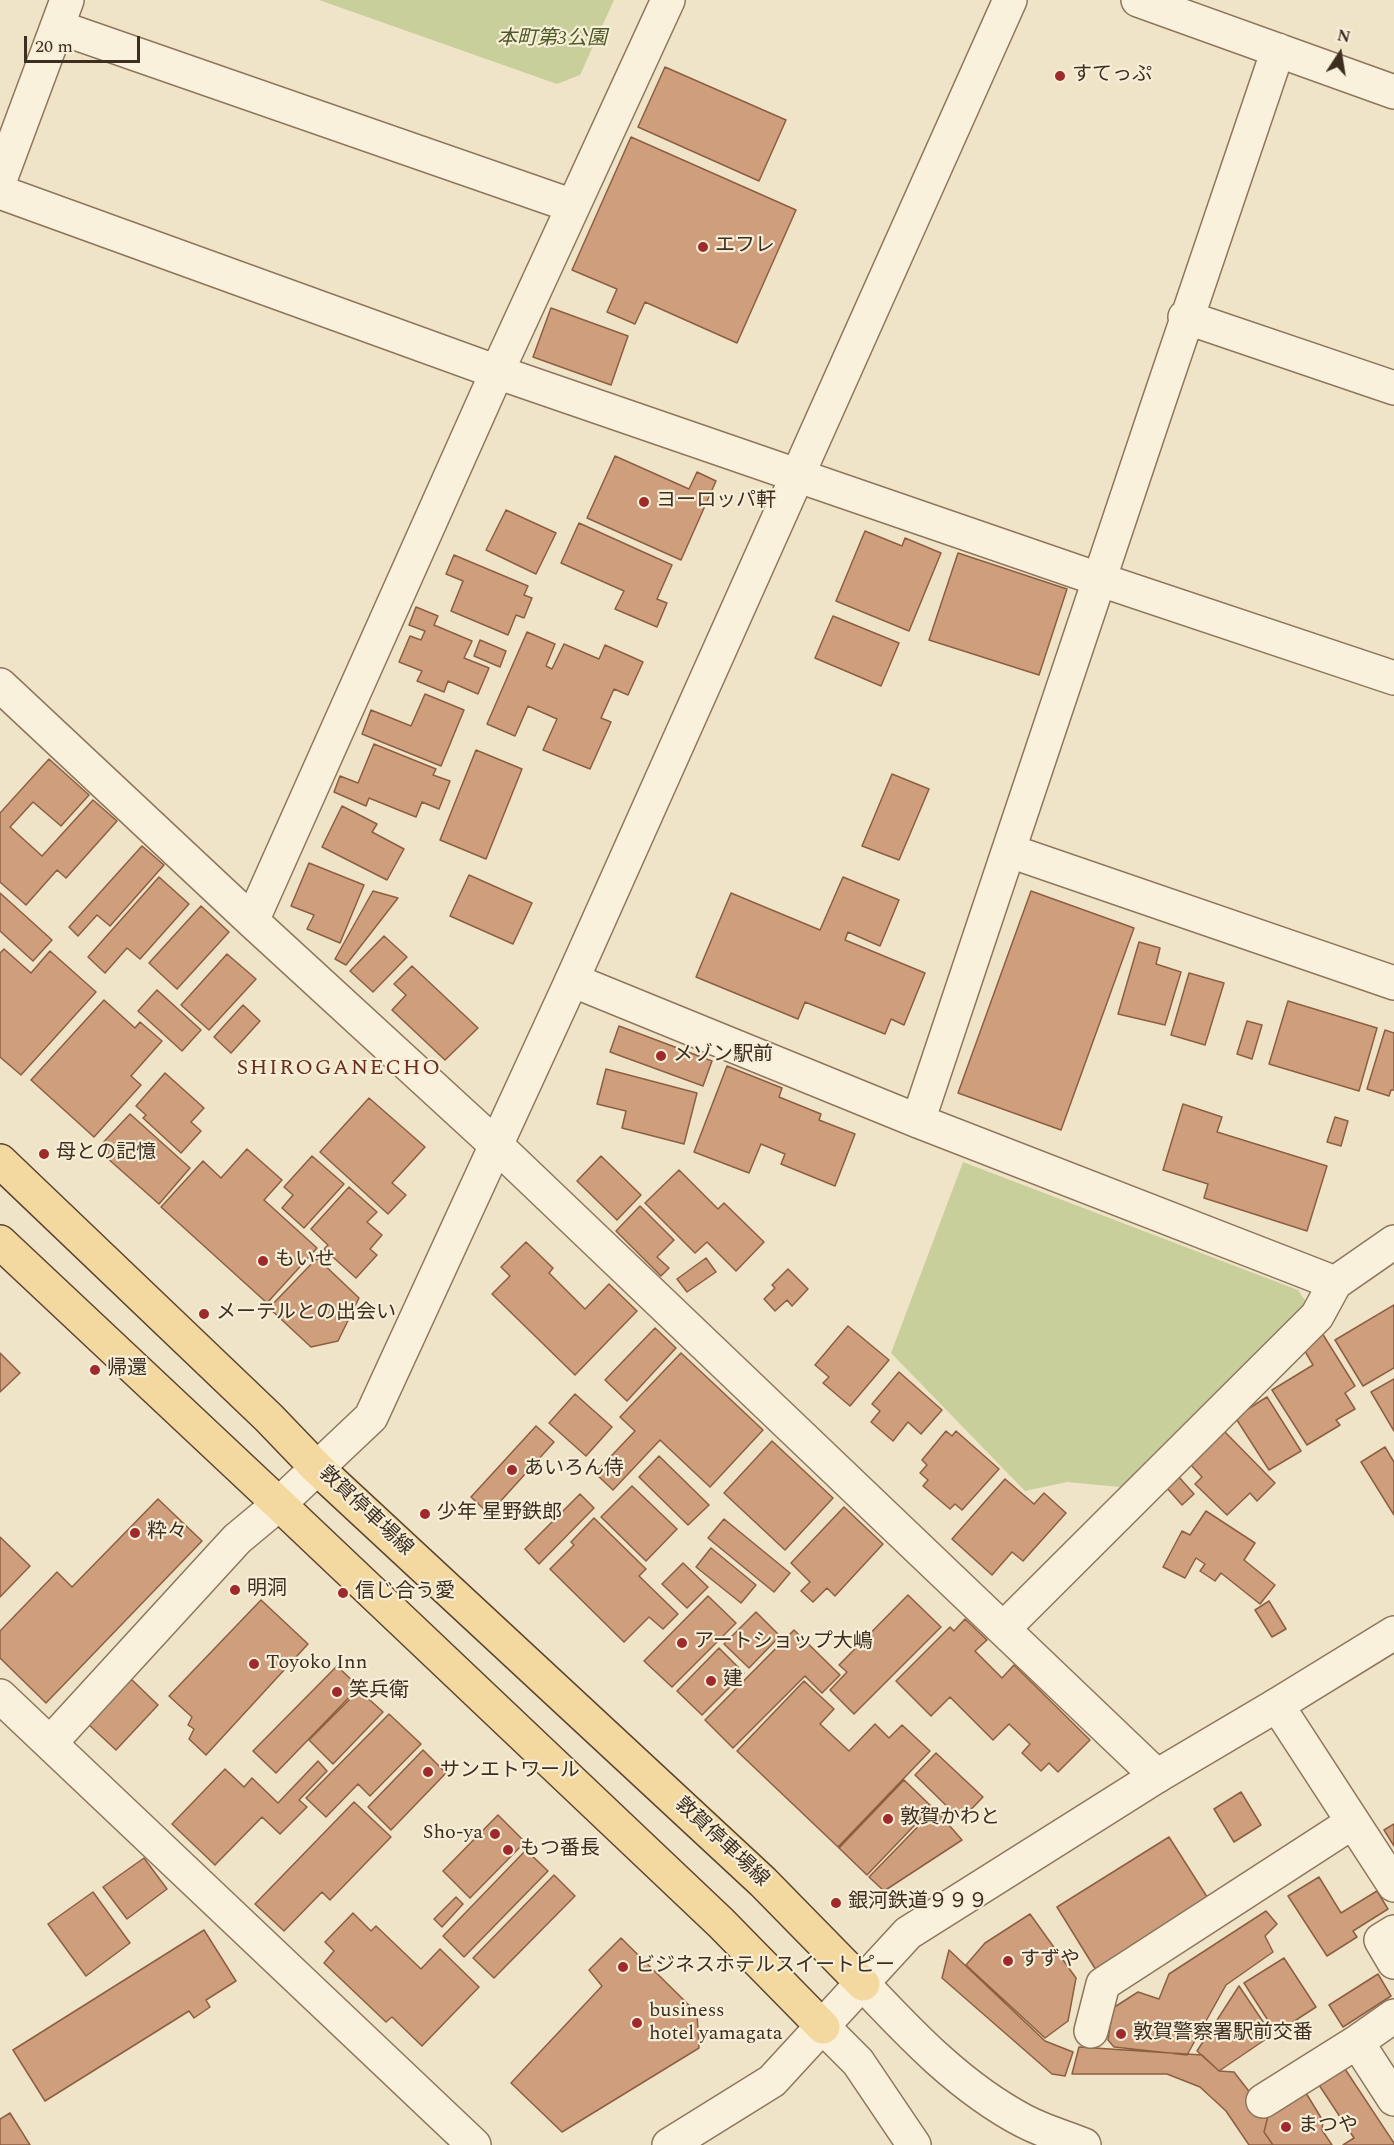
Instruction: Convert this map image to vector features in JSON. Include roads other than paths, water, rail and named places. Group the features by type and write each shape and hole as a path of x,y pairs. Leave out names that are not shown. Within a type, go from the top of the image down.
{"main road":[{"name":"敦賀停車場線","path":"0,1161 269,1418 317,1468 763,1882 863,1984"},
{"path":"0,1242 712,1915 823,2027"}],"street":[{"path":"252,921 668,0"},
{"path":"51,1742 237,1539 279,1504 372,1417 573,980 1010,0"},
{"path":"1138,0 1394,92"},
{"path":"0,180 62,13 573,206"},
{"path":"918,1121 1101,580 1185,317 1278,50"},
{"path":"0,192 498,372 1101,580 1394,678"},
{"path":"1185,317 1394,388"},
{"path":"0,685 496,1146 1157,1776"},
{"path":"1010,851 1394,983"},
{"path":"573,980 918,1121 1335,1283"},
{"path":"1003,1629 1317,1316 1335,1283 1394,1242"},
{"path":"669,2145 772,2082 908,1933 1157,1776 1394,1633"},
{"path":"0,1696 474,2145"},
{"path":"1277,1705 1394,1885"},
{"path":"1091,2031 1103,1984 1353,1822"},
{"path":"1394,1932 1381,1940 1394,1962"},
{"path":"863,1984 929,2052 992,2102 1025,2122 1084,2145"},
{"path":"1263,2101 1394,2016"},
{"path":"823,2027 858,2062 914,2145"},
{"path":"1357,2042 1394,2098"}],"place":[{"name":"すてっぷ","path":"1060,76"},
{"name":"エフレ","path":"703,247"},
{"name":"ヨーロッパ軒","path":"644,502"},
{"name":"メゾン駅前","path":"661,1056"},
{"name":"母との記憶","path":"44,1154"},
{"name":"もいせ","path":"263,1261"},
{"name":"メーテルとの出会い","path":"204,1314"},
{"name":"帰還","path":"95,1370"},
{"name":"あいろん侍","path":"512,1470"},
{"name":"少年 星野鉄郎","path":"425,1514"},
{"name":"粋々","path":"135,1533"},
{"name":"明洞","path":"235,1590"},
{"name":"信じ合う愛","path":"343,1593"},
{"name":"アートショップ大嶋","path":"682,1643"},
{"name":"Toyoko Inn","path":"254,1664"},
{"name":"建","path":"711,1681"},
{"name":"笑兵衛","path":"337,1692"},
{"name":"サンエトワール","path":"428,1772"},
{"name":"敦賀かわと","path":"888,1819"},
{"name":"Sho-ya","path":"495,1834"},
{"name":"もつ番長","path":"508,1850"},
{"name":"銀河鉄道９９９","path":"836,1903"},
{"name":"すずや","path":"1008,1961"},
{"name":"ビジネスホテルスイートピー","path":"623,1967"},
{"name":"business hotel yamagata","path":"637,2023"},
{"name":"敦賀警察署駅前交番","path":"1121,2034"},
{"name":"まつや","path":"1286,2127"}],"district":[{"name":"SHIROGANECHO","path":"339,1070"}],"park label":[{"name":"本町第3公園","path":"552,40"}]}
